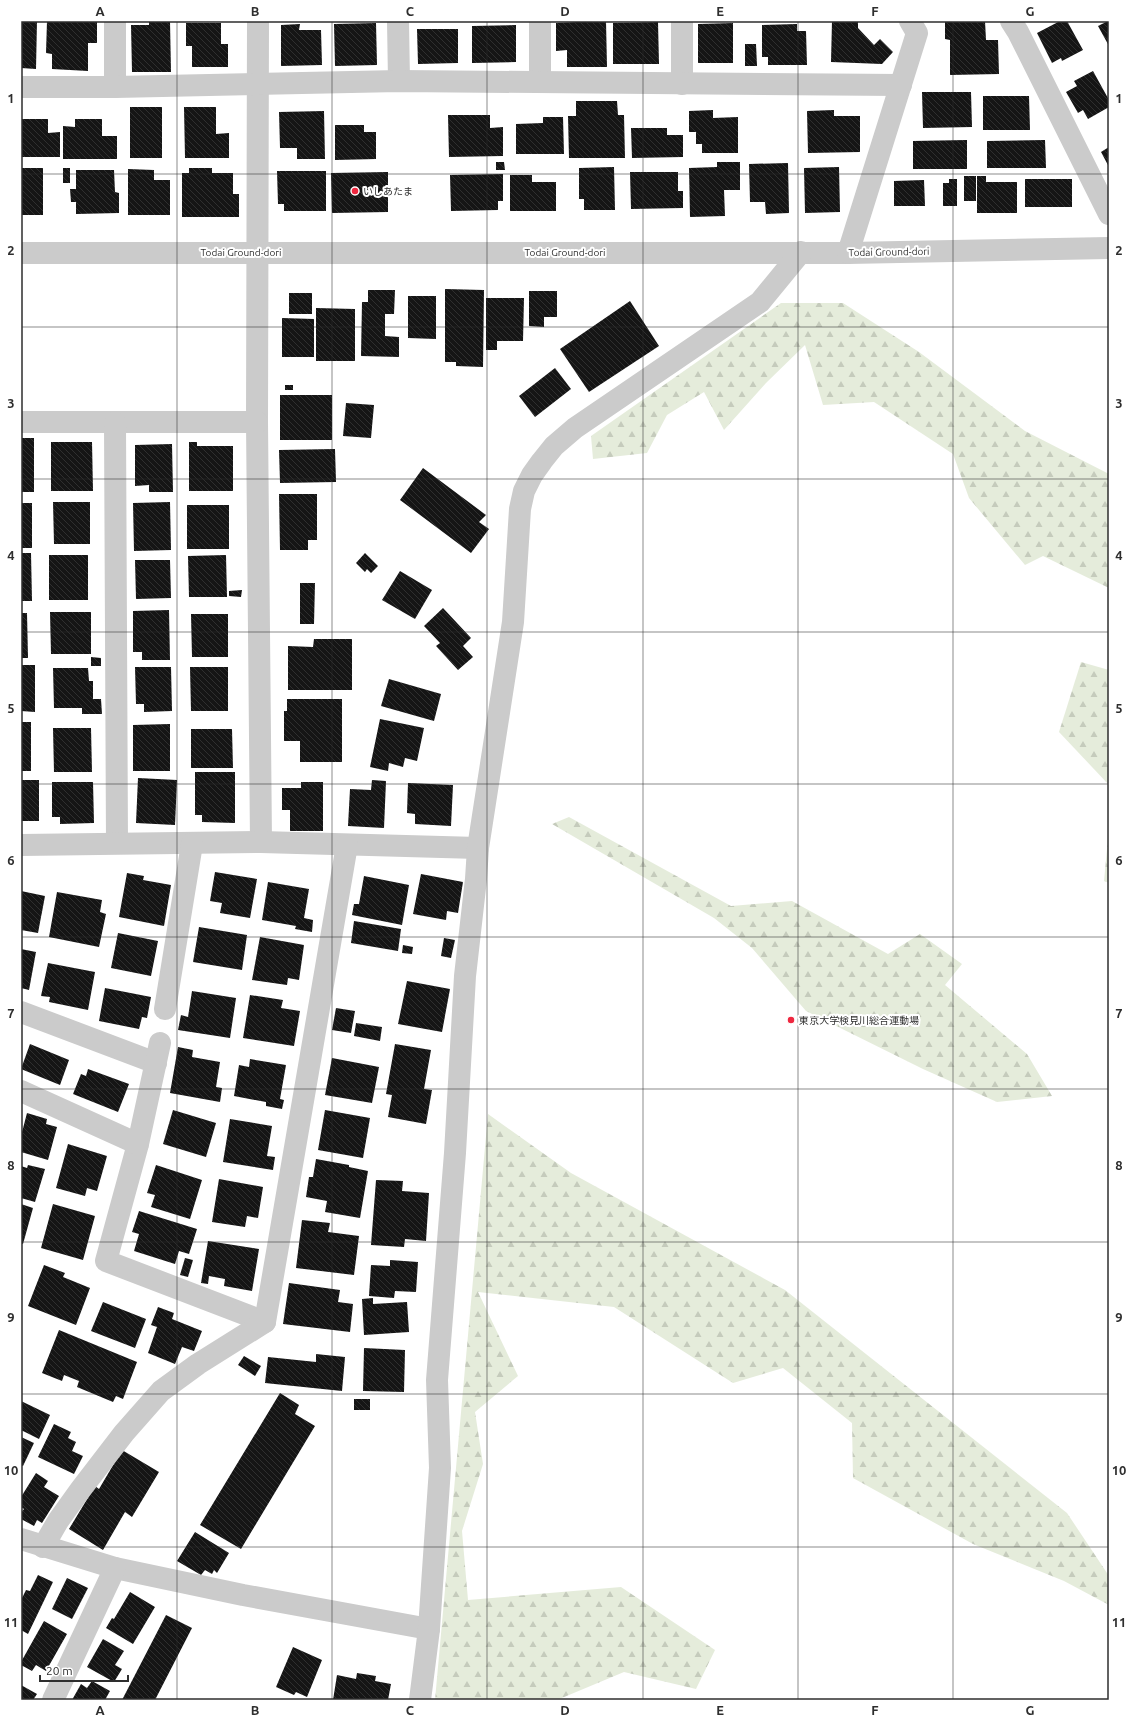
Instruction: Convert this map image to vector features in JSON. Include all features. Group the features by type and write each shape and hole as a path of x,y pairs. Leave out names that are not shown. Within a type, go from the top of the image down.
{"street":[{"path":"115,21 115,87"},
{"path":"258,21 257,422 261,842"},
{"path":"398,21 398,81"},
{"path":"540,21 540,82"},
{"path":"682,21 682,84"},
{"path":"848,253 917,34 910,21"},
{"path":"1011,21 1018,32 1109,214"},
{"path":"21,87 115,87 398,81 901,85"},
{"name":"Todai Ground-dori","path":"21,253 848,253 1109,248"},
{"path":"420,1700 429,1629 440,1468 437,1380 454,1153 465,976 478,848 512,622 520,509 524,491 532,475 554,446 575,428 760,302 801,252"},
{"path":"21,422 257,422"},
{"path":"115,423 117,843"},
{"path":"21,845 261,842 478,848"},
{"path":"165,1009 192,844"},
{"path":"43,1547 58,1521 81,1489 124,1433 161,1391 198,1364 265,1322 347,845"},
{"path":"21,1012 158,1053 138,1144 106,1261 265,1322"},
{"path":"21,1090 138,1144"},
{"path":"21,1539 115,1568 243,1595 429,1629"},
{"path":"54,1700 115,1568"}],"green space":[{"path":"781,303 843,303 919,352 1025,431 1109,474 1109,588 1043,556 1025,565 969,498 953,454 874,402 823,405 805,345 766,383 724,430 704,392 667,415 647,453 593,459 591,436"},
{"path":"1081,662 1109,670 1109,785 1059,732"},
{"path":"569,817 731,906 792,901 888,954 920,934 962,964 945,985 1027,1054 1052,1096 997,1102 923,1069 806,1011 752,948 714,918 552,824"},
{"path":"1109,828 1109,883 1104,881"},
{"path":"488,1114 571,1173 785,1290 1067,1513 1109,1576 1109,1605 1064,1581 973,1544 853,1478 852,1423 783,1368 733,1383 614,1307 478,1292 518,1376 475,1412 483,1464 462,1531 468,1600 621,1587 715,1650 696,1689 624,1672 557,1700 435,1700"}],"building":[{"path":"21,21 37,21 36,69 21,68"},
{"path":"47,21 97,21 97,43 88,43 88,71 52,69 52,54 46,53"},
{"path":"170,21 171,72 132,72 131,25 149,25 149,22"},
{"path":"606,21 607,67 567,67 567,50 556,51 556,23"},
{"path":"832,21 858,21 858,28 874,45 880,39 893,52 882,64 831,62"},
{"path":"945,21 985,21 986,40 998,40 999,74 950,75 950,40 945,39"},
{"path":"1060,21 1067,21 1083,50 1062,61 1061,58 1052,63 1037,33"},
{"path":"1109,21 1109,46 1098,26"},
{"path":"658,22 659,64 613,64 613,23"},
{"path":"186,23 221,23 221,44 228,44 228,67 192,67 192,46 186,46"},
{"path":"376,23 377,65 335,66 334,24"},
{"path":"733,23 733,63 698,63 698,24"},
{"path":"300,24 299,30 321,30 322,65 281,66 281,25"},
{"path":"797,24 797,31 806,31 807,65 768,65 768,57 762,57 762,25"},
{"path":"516,25 516,62 472,63 472,26"},
{"path":"417,29 458,29 458,63 418,64"},
{"path":"745,44 756,44 757,66 745,66"},
{"path":"1093,71 1109,100 1109,107 1088,119 1083,110 1078,113 1066,92 1077,86 1074,81"},
{"path":"922,92 971,92 972,127 923,128"},
{"path":"983,96 1029,96 1030,130 983,130"},
{"path":"576,101 617,101 618,115 624,115 625,158 569,158 568,116 576,116"},
{"path":"130,107 162,107 162,158 130,158"},
{"path":"184,107 216,107 216,134 229,133 229,158 185,158"},
{"path":"713,110 713,118 738,117 738,153 702,153 702,144 696,144 696,132 689,132 689,111"},
{"path":"834,110 834,116 860,116 860,152 808,153 807,111"},
{"path":"324,111 325,159 297,159 297,148 280,148 279,112"},
{"path":"448,115 490,115 490,128 503,127 503,156 449,157"},
{"path":"543,117 563,117 564,154 516,154 516,124 543,123"},
{"path":"21,119 48,119 48,133 60,132 60,157 21,157"},
{"path":"75,119 102,119 102,136 117,136 117,159 63,159 63,126 75,127"},
{"path":"335,125 364,125 364,132 376,132 376,159 335,160"},
{"path":"631,128 667,128 667,135 683,135 683,157 632,158"},
{"path":"967,140 967,169 913,169 913,141"},
{"path":"1045,140 1046,168 987,168 987,141"},
{"path":"1109,147 1109,167 1101,152"},
{"path":"496,162 504,162 505,170 496,170"},
{"path":"717,162 740,162 740,190 724,190 725,216 690,217 689,168 717,167"},
{"path":"788,163 789,213 766,214 765,202 750,202 749,164"},
{"path":"614,167 615,210 584,210 584,199 579,199 579,168"},
{"path":"839,167 840,212 805,213 804,168"},
{"path":"21,168 43,168 43,215 21,215"},
{"path":"63,168 70,168 70,183 63,183"},
{"path":"189,168 212,168 212,173 233,173 233,194 239,194 239,217 182,217 182,173 189,173"},
{"path":"128,169 154,170 154,180 170,180 170,215 128,215"},
{"path":"76,170 114,170 115,192 119,193 119,213 76,214 76,202 71,202 70,189 76,189"},
{"path":"277,171 326,171 326,211 284,211 284,204 278,204"},
{"path":"388,172 388,212 332,213 331,173"},
{"path":"630,172 678,172 678,191 683,191 683,208 631,209"},
{"path":"503,174 503,201 498,201 498,210 451,211 450,175"},
{"path":"510,175 532,175 532,182 556,182 556,211 510,211"},
{"path":"964,176 976,176 976,201 964,201"},
{"path":"977,176 986,176 986,182 1017,182 1017,213 977,213"},
{"path":"949,179 957,179 957,206 943,206 943,183 949,183"},
{"path":"1025,179 1072,179 1072,207 1025,207"},
{"path":"924,180 925,206 894,206 894,181"},
{"path":"445,289 484,290 483,367 456,366 456,362 445,362"},
{"path":"368,290 395,290 394,314 385,314 385,336 399,337 399,357 361,356 362,302 368,302"},
{"path":"529,291 557,291 557,317 544,317 544,327 529,326"},
{"path":"289,293 312,293 312,314 289,314"},
{"path":"408,296 436,296 436,339 408,338"},
{"path":"486,298 524,298 523,341 497,341 497,350 486,350"},
{"path":"630,301 659,346 589,392 560,349"},
{"path":"316,308 355,309 355,361 316,361"},
{"path":"282,318 314,319 314,357 282,357"},
{"path":"555,368 571,389 535,417 519,396"},
{"path":"285,385 293,385 293,390 285,390"},
{"path":"280,395 332,395 332,440 280,440"},
{"path":"346,403 374,405 371,438 343,436"},
{"path":"21,438 34,438 34,492 21,492"},
{"path":"51,442 92,442 93,491 51,491"},
{"path":"189,442 197,442 197,446 233,446 233,491 189,491"},
{"path":"172,444 173,492 149,492 149,485 135,486 135,445"},
{"path":"335,449 336,482 280,483 279,450"},
{"path":"423,468 486,515 479,522 489,529 471,553 400,500"},
{"path":"279,494 317,494 317,540 308,540 308,550 280,550"},
{"path":"53,502 90,502 90,544 54,544"},
{"path":"170,502 171,550 134,551 133,503"},
{"path":"21,503 32,503 32,548 21,548"},
{"path":"187,505 229,505 229,549 187,549"},
{"path":"21,553 31,553 32,601 21,601"},
{"path":"365,553 378,566 371,573 367,569 365,572 356,563"},
{"path":"49,555 88,555 88,600 49,600"},
{"path":"226,555 227,597 189,597 188,556"},
{"path":"135,560 170,560 171,598 136,599"},
{"path":"400,571 432,590 415,619 382,600"},
{"path":"300,583 315,583 314,624 300,624"},
{"path":"242,590 241,597 229,596 229,591"},
{"path":"443,608 471,638 463,646 473,657 458,670 436,646 440,643 424,626"},
{"path":"169,610 170,660 142,660 142,652 133,652 133,611"},
{"path":"50,612 91,612 91,654 51,654"},
{"path":"21,613 27,613 28,658 21,658"},
{"path":"191,614 228,614 228,657 192,657"},
{"path":"314,639 352,639 352,690 288,690 288,646 313,647"},
{"path":"91,657 101,658 101,666 91,666"},
{"path":"21,665 35,665 35,712 21,711"},
{"path":"135,667 171,667 172,711 144,712 144,704 136,704"},
{"path":"190,667 228,667 228,711 191,711"},
{"path":"53,668 88,668 89,681 93,681 93,699 101,699 102,714 82,714 82,708 54,708"},
{"path":"389,679 441,694 434,721 381,706"},
{"path":"287,699 342,699 342,762 300,762 300,741 284,741 284,711 287,711"},
{"path":"380,719 424,728 417,761 405,758 403,767 389,763 388,771 370,767"},
{"path":"21,722 31,722 31,771 21,771"},
{"path":"170,724 170,771 133,771 133,725"},
{"path":"53,728 91,728 92,772 54,772"},
{"path":"191,729 232,729 233,768 191,768"},
{"path":"195,772 235,772 235,823 202,822 202,815 195,815"},
{"path":"138,778 177,780 175,825 136,823"},
{"path":"21,780 39,780 39,821 21,821"},
{"path":"372,780 386,781 384,828 348,826 350,789 371,790"},
{"path":"52,782 93,782 94,823 60,824 60,817 52,817"},
{"path":"301,782 323,782 323,831 290,831 290,810 282,810 282,788 301,788"},
{"path":"408,783 453,785 451,826 415,824 415,814 407,813"},
{"path":"215,872 257,879 250,918 220,913 222,903 210,901"},
{"path":"127,873 144,876 143,880 171,885 164,926 119,917"},
{"path":"421,874 463,882 458,913 447,911 446,920 413,914"},
{"path":"364,876 409,885 402,925 352,915 354,904 359,904"},
{"path":"268,882 309,889 304,918 313,920 312,932 295,929 296,926 262,920"},
{"path":"21,891 45,896 38,933 21,930"},
{"path":"57,892 102,900 100,912 106,914 99,947 49,937"},
{"path":"354,921 401,929 398,951 351,943"},
{"path":"199,927 247,935 242,970 193,962"},
{"path":"118,933 158,941 151,976 111,968"},
{"path":"260,937 304,945 299,980 288,978 287,985 252,980"},
{"path":"444,938 455,940 451,958 441,956"},
{"path":"403,945 413,947 412,954 402,953"},
{"path":"21,949 36,952 29,990 21,988"},
{"path":"48,963 95,972 88,1010 49,1002 50,997 41,996"},
{"path":"407,981 450,989 442,1032 398,1024"},
{"path":"105,988 151,997 147,1018 142,1017 139,1029 99,1021"},
{"path":"192,991 236,998 230,1038 178,1030 181,1015 188,1017"},
{"path":"250,995 283,1000 281,1008 300,1011 294,1046 243,1038"},
{"path":"336,1008 355,1011 351,1033 332,1030"},
{"path":"356,1023 382,1027 380,1041 354,1036"},
{"path":"30,1044 69,1060 60,1085 21,1069"},
{"path":"395,1044 431,1050 424,1089 432,1090 426,1124 388,1117 392,1095 386,1094"},
{"path":"178,1047 193,1050 192,1057 220,1062 216,1087 222,1088 220,1102 170,1093"},
{"path":"332,1058 379,1067 372,1103 325,1095"},
{"path":"250,1059 286,1065 280,1099 284,1100 282,1109 266,1106 266,1102 234,1096 239,1065 249,1067"},
{"path":"88,1069 129,1084 118,1112 73,1094 81,1074 86,1076"},
{"path":"173,1110 216,1123 206,1157 163,1144"},
{"path":"325,1110 370,1118 363,1158 318,1150"},
{"path":"27,1113 47,1119 46,1124 57,1127 48,1160 21,1152 21,1136"},
{"path":"230,1119 272,1126 267,1156 275,1157 273,1170 223,1162"},
{"path":"68,1144 107,1156 97,1191 87,1188 85,1196 56,1188"},
{"path":"316,1159 349,1165 349,1167 368,1171 360,1218 325,1212 327,1201 306,1197 309,1177 313,1177"},
{"path":"28,1165 45,1169 35,1202 21,1198 21,1166 27,1168"},
{"path":"156,1165 202,1180 190,1219 151,1207 155,1195 147,1193"},
{"path":"219,1179 263,1187 258,1218 247,1216 245,1227 212,1222"},
{"path":"376,1180 403,1181 402,1191 429,1193 426,1241 405,1239 404,1247 371,1245"},
{"path":"21,1204 33,1208 23,1244 21,1243"},
{"path":"53,1204 95,1216 83,1260 41,1248"},
{"path":"139,1211 197,1229 189,1254 179,1251 175,1264 134,1251 139,1234 132,1232"},
{"path":"302,1220 330,1223 328,1232 359,1236 354,1275 296,1268"},
{"path":"208,1241 259,1249 252,1291 224,1286 225,1279 209,1276 208,1284 201,1283"},
{"path":"185,1258 193,1260 188,1277 180,1275"},
{"path":"390,1260 418,1262 416,1292 395,1291 394,1298 369,1296 371,1265 390,1266"},
{"path":"44,1265 65,1273 63,1277 90,1288 76,1325 28,1306"},
{"path":"289,1283 340,1290 338,1302 353,1304 350,1332 283,1324"},
{"path":"373,1298 373,1304 407,1302 409,1332 364,1335 362,1299"},
{"path":"103,1302 146,1319 135,1348 91,1331"},
{"path":"158,1307 174,1313 172,1319 202,1331 194,1351 182,1347 175,1364 148,1353 157,1327 151,1325"},
{"path":"59,1330 137,1362 123,1399 116,1396 113,1402 77,1387 79,1381 64,1375 62,1381 42,1373"},
{"path":"364,1348 405,1350 404,1392 363,1391"},
{"path":"316,1354 345,1357 342,1391 265,1383 268,1357 316,1362"},
{"path":"244,1356 261,1366 255,1376 238,1365"},
{"path":"280,1393 299,1405 295,1414 315,1426 241,1549 200,1525"},
{"path":"354,1399 370,1399 370,1410 354,1410"},
{"path":"21,1401 50,1415 39,1439 21,1430"},
{"path":"54,1424 71,1432 68,1438 76,1442 72,1451 83,1456 74,1474 38,1457"},
{"path":"21,1437 34,1443 23,1466 21,1465"},
{"path":"122,1450 159,1472 132,1517 125,1512 103,1550 69,1529 95,1486 99,1489"},
{"path":"36,1473 48,1481 44,1487 59,1496 42,1523 37,1520 34,1526 21,1519 21,1513 24,1509 21,1507 21,1497"},
{"path":"195,1532 229,1553 217,1573 214,1570 212,1574 205,1570 201,1575 177,1561"},
{"path":"38,1575 53,1582 28,1634 21,1630 21,1600 26,1590 30,1591"},
{"path":"67,1578 88,1588 72,1619 52,1609"},
{"path":"130,1592 155,1607 133,1644 106,1628 112,1618 114,1619"},
{"path":"166,1615 192,1628 155,1700 122,1700"},
{"path":"44,1621 67,1634 46,1671 36,1665 32,1671 21,1665 21,1662"},
{"path":"103,1639 124,1651 115,1665 122,1669 114,1682 87,1667"},
{"path":"293,1647 322,1660 307,1697 296,1692 294,1695 276,1687"},
{"path":"357,1673 376,1676 375,1681 391,1684 388,1700 333,1700 337,1675 356,1679"},
{"path":"92,1681 110,1691 105,1700 72,1700 81,1684 87,1688"},
{"path":"21,1685 37,1694 33,1700 21,1700"}],"place":[{"name":"いしあたま","path":"355,191"},
{"name":"東京大学検見川総合運動場","path":"791,1020"}]}
